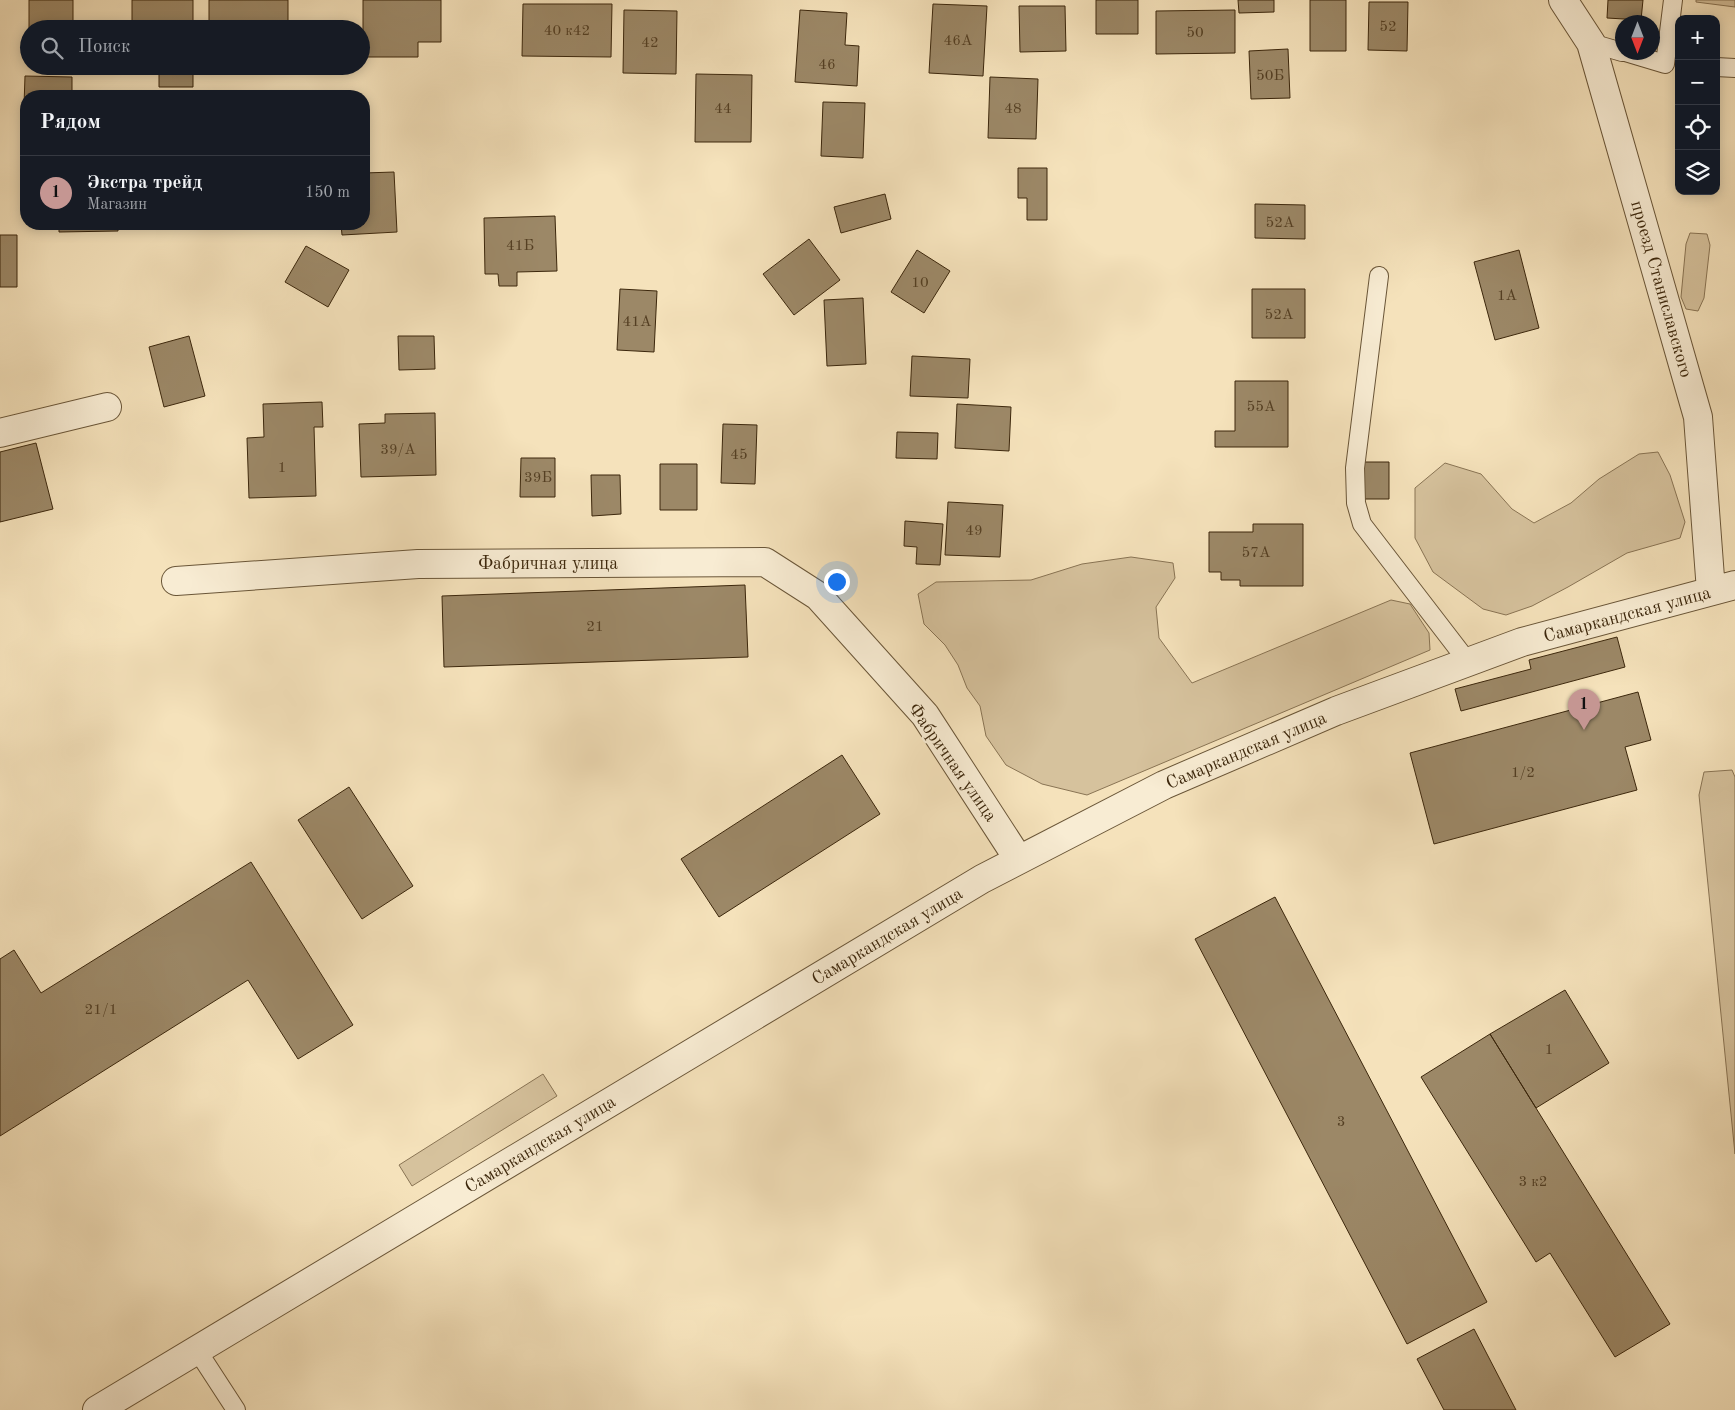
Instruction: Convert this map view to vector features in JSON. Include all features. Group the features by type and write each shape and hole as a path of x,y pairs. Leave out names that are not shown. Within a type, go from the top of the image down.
{"street":[{"name":"проезд Станиславского","path":"1563,0 1591,43 1698,417 1723,588"},
{"path":"0,433 107,407"},
{"name":"Фабричная улица","path":"176,581 418,564 765,562 818,596 925,715 1019,860"},
{"name":"Самаркандская улица","path":"97,1410 982,879 1164,785 1336,711 1522,642 1723,588"}],"lane":[{"path":"1656,60 1672,64 1673,0"},
{"path":"1591,43 1615,50"},
{"path":"1720,67 1735,68"},
{"path":"1379,276 1355,468 1356,504 1362,524 1468,662"},
{"path":"197,1350 236,1410"}],"shaded area":[{"path":"1696,0 1735,0 1735,7 1696,2"},
{"path":"1690,233 1707,234 1710,245 1704,298 1698,311 1686,309 1681,297 1686,244"},
{"path":"1658,452 1670,475 1685,522 1680,538 1627,553 1532,606 1506,615 1483,609 1433,572 1415,538 1415,488 1445,463 1481,474 1512,509 1534,523 1571,503 1599,479 1639,454"},
{"path":"1131,557 1173,563 1175,578 1156,607 1159,638 1192,683 1391,600 1410,604 1429,633 1430,650 1087,795 1042,784 1006,765 986,736 980,706 967,688 958,665 945,645 924,624 918,594 936,582 1031,580 1082,564"},
{"path":"1732,770 1735,777 1735,1154 1699,795 1704,772"},
{"path":"543,1074 557,1096 412,1186 399,1165"}],"building":[{"path":"29,0 73,0 73,20 29,20"},
{"path":"132,0 193,0 193,20 132,20"},
{"path":"209,0 288,0 288,20 209,20"},
{"path":"363,0 441,0 441,42 418,42 418,57 370,57 370,20 363,20"},
{"path":"1096,0 1138,0 1138,34 1096,34"},
{"path":"1238,0 1274,0 1274,12 1239,13"},
{"path":"1310,0 1346,0 1346,51 1310,51"},
{"path":"1608,0 1643,0 1642,15 1615,15 1615,18 1607,18"},
{"path":"1369,2 1408,2 1407,51 1368,50"},
{"path":"523,4 612,4 611,57 522,56"},
{"path":"933,4 987,6 983,76 929,73"},
{"path":"1019,6 1065,6 1066,51 1020,52"},
{"path":"624,10 677,11 676,74 623,73"},
{"path":"800,10 847,13 845,45 859,46 857,86 795,82"},
{"path":"1235,10 1235,53 1156,54 1156,11"},
{"path":"1288,49 1290,98 1251,99 1249,51"},
{"path":"696,74 752,75 751,142 695,142"},
{"path":"159,75 193,75 193,87 159,87"},
{"path":"25,76 72,77 72,90 25,90"},
{"path":"990,77 1038,79 1036,139 988,138"},
{"path":"823,102 865,103 863,158 821,156"},
{"path":"1018,168 1047,168 1047,220 1027,220 1027,198 1018,198"},
{"path":"394,172 397,232 342,235 342,230 370,230 370,173"},
{"path":"885,194 891,219 841,233 834,207"},
{"path":"1255,204 1305,205 1305,239 1255,238"},
{"path":"555,216 557,271 517,272 517,286 499,286 498,274 485,274 484,218"},
{"path":"59,230 118,230 118,231 59,232"},
{"path":"0,235 17,235 17,287 0,287"},
{"path":"809,239 840,280 794,315 763,274"},
{"path":"306,246 349,270 328,307 285,282"},
{"path":"917,250 950,271 924,313 891,292"},
{"path":"1519,250 1539,328 1495,340 1474,262"},
{"path":"620,289 657,291 654,352 617,350"},
{"path":"1252,289 1305,289 1305,338 1252,338"},
{"path":"863,298 866,364 827,366 824,300"},
{"path":"189,336 205,396 164,407 149,347"},
{"path":"398,336 434,336 435,369 399,370"},
{"path":"912,356 970,359 968,398 910,396"},
{"path":"1235,381 1288,381 1288,447 1215,447 1215,431 1235,431"},
{"path":"322,402 323,427 314,427 316,496 249,498 247,438 264,437 263,404"},
{"path":"957,404 1011,407 1009,451 955,448"},
{"path":"435,413 436,475 361,477 359,424 385,423 385,414"},
{"path":"723,424 757,425 755,484 721,483"},
{"path":"897,432 938,433 937,459 896,458"},
{"path":"36,443 53,509 0,522 0,452"},
{"path":"521,458 555,458 555,497 520,497"},
{"path":"1362,462 1389,462 1389,499 1362,499"},
{"path":"660,464 697,464 697,510 660,510"},
{"path":"591,475 620,475 621,514 592,516"},
{"path":"948,502 1003,505 1000,557 945,555"},
{"path":"905,521 943,524 940,565 916,564 917,547 904,546"},
{"path":"1253,524 1303,524 1303,586 1240,586 1240,580 1221,580 1221,572 1209,572 1209,532 1253,532"},
{"path":"745,585 748,657 444,667 442,596"},
{"path":"1617,637 1625,667 1461,711 1455,689 1531,669 1529,660"},
{"path":"1638,692 1651,740 1625,747 1637,790 1434,844 1410,753"},
{"path":"842,755 880,814 719,917 681,859"},
{"path":"349,787 413,886 362,919 298,820"},
{"path":"251,862 353,1025 298,1059 248,980 0,1136 0,959 14,950 41,993"},
{"path":"1275,897 1487,1302 1407,1344 1195,939"},
{"path":"1565,990 1609,1063 1536,1108 1490,1034"},
{"path":"1490,1034 1670,1324 1615,1357 1550,1253 1536,1262 1421,1077"},
{"path":"1474,1329 1516,1410 1444,1410 1417,1359"}],"place":[{"name":"Экстра трейд","path":"1584,730"}]}
